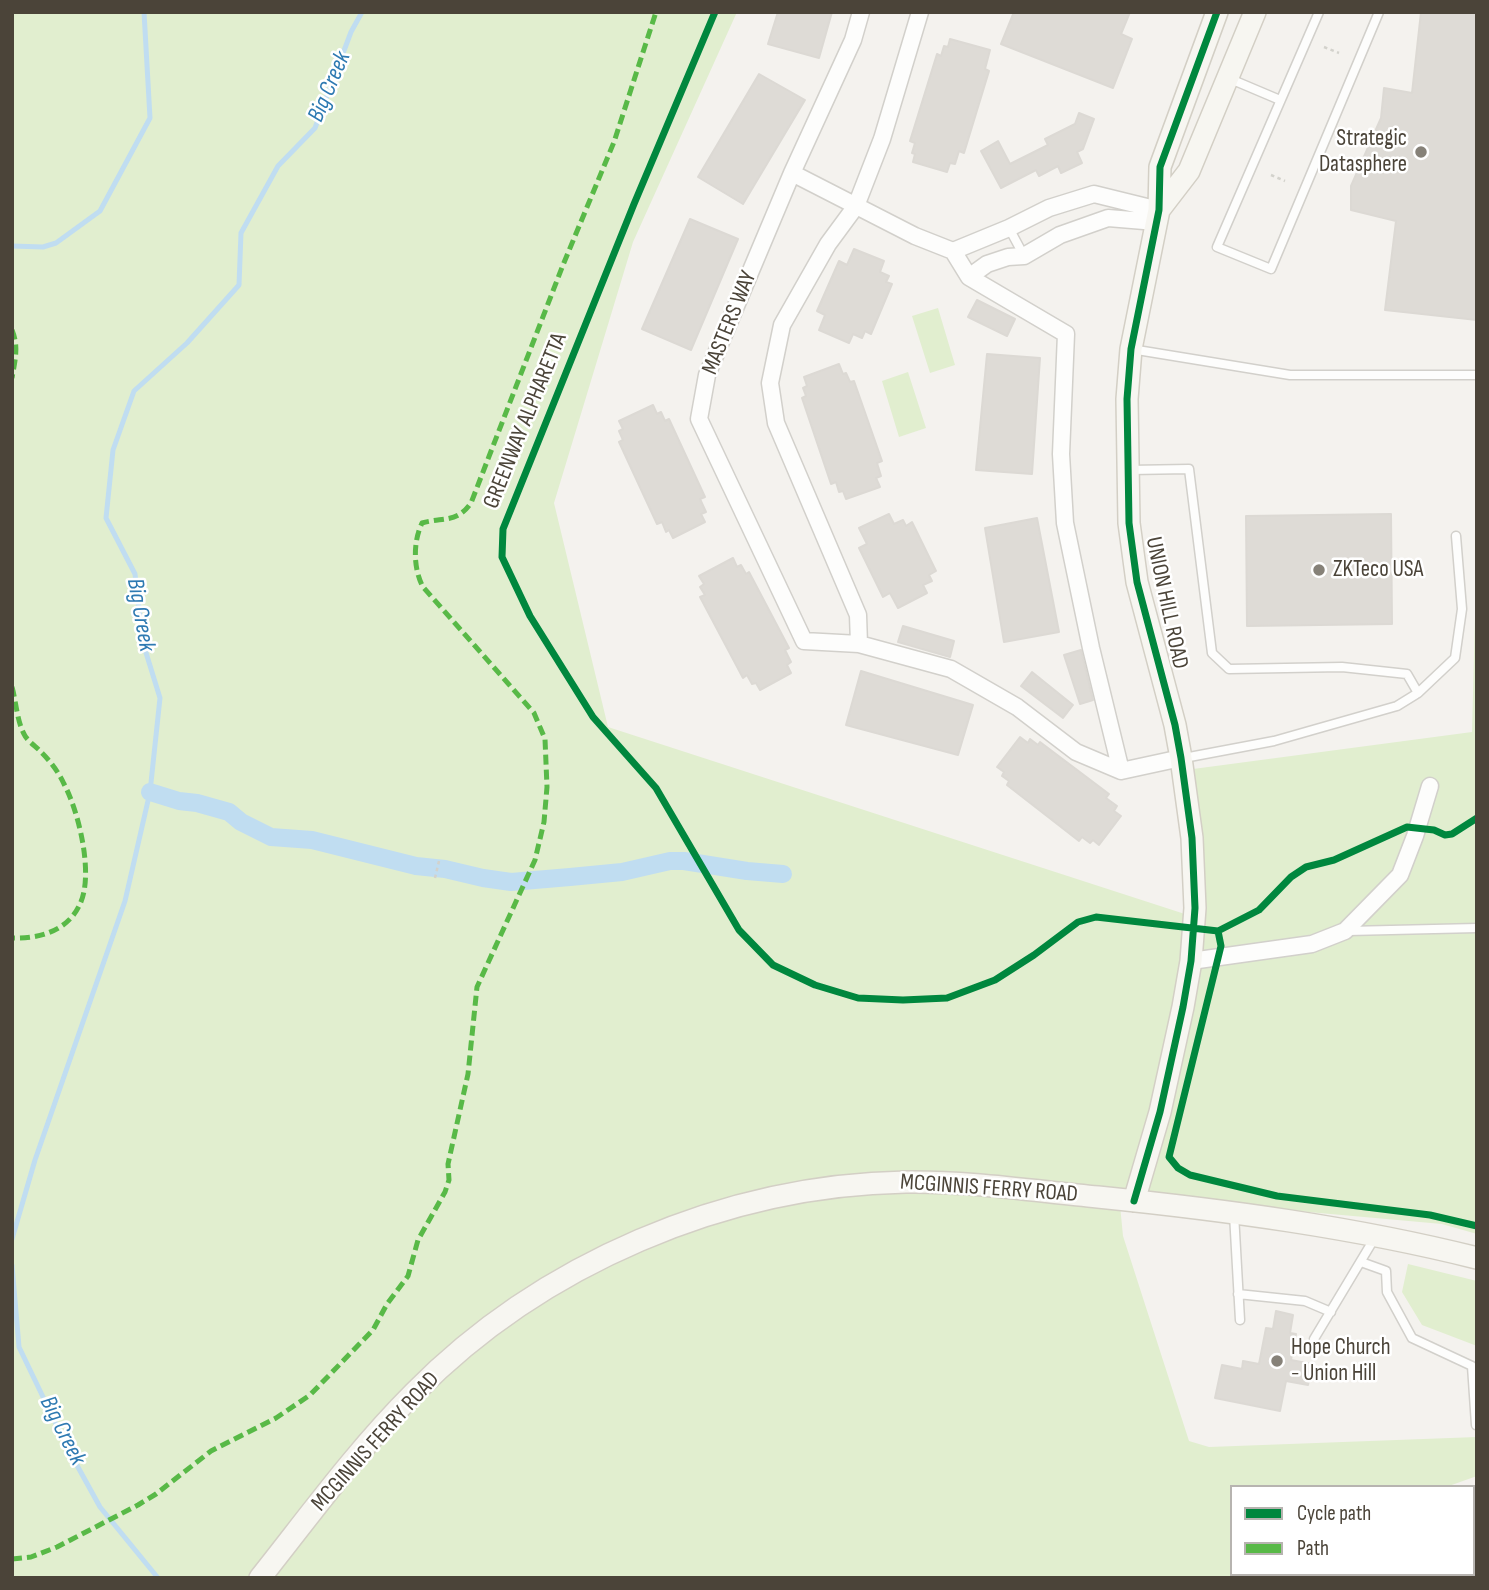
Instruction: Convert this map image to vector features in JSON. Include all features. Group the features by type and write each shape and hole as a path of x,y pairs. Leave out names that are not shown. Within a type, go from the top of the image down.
{"street":[{"path":"861,12 853,40 792,173 915,236 953,251 969,276 1066,334 1061,454 1065,523 1091,648 1121,771 1181,758"},
{"path":"859,644 858,615 776,423 770,383 782,325 828,244 856,206 882,139 920,12"},
{"name":"UNION HILL ROAD","path":"1134,1201 1171,1066 1191,961 1195,871 1175,725 1137,582 1129,523 1126,412 1131,349 1158,216 1160,167 1217,12"},
{"name":"UNION HILL ROAD","path":"1158,216 1189,172 1255,12"},
{"path":"1195,68 1228,78"},
{"name":"MASTERS WAY","path":"792,173 707,375 699,419 804,641 859,644 951,669 1017,707 1076,752 1121,771"},
{"path":"953,251 1049,208 1094,194 1158,216"},
{"path":"1094,194 1108,218"},
{"path":"969,276 987,264 1008,257 1024,256 1060,235 1108,218 1158,216"},
{"path":"1191,961 1312,944 1345,931 1400,875 1430,786"},
{"name":"MCGINNIS FERRY ROAD","path":"260,1578 355,1458 415,1392 463,1348 511,1312 561,1280 611,1253 652,1235 726,1209 797,1192 858,1184 961,1183 1134,1201 1329,1227 1477,1258"}],"lane":[{"path":"1319,12 1217,247 1271,269 1379,12"},
{"path":"1228,78 1280,100"},
{"path":"1009,228 1024,256"},
{"path":"1131,349 1290,375 1477,375"},
{"path":"1127,470 1189,469 1212,653 1230,669 1342,667 1406,674 1418,694"},
{"path":"1181,758 1274,741 1397,706 1418,694 1455,658 1462,609 1456,537"},
{"path":"1345,931 1477,928"},
{"path":"1234,1214 1240,1320"},
{"path":"1314,1339 1375,1236"},
{"path":"1361,1262 1386,1271 1387,1292 1412,1338 1472,1366 1476,1425"},
{"path":"1238,1294 1305,1301 1331,1312"}],"path":[{"path":"1324,47 1339,53"},
{"path":"1271,175 1285,181"},
{"path":"435,878 439,860"},
{"path":"1194,928 1218,931 1230,925"},
{"path":"1171,1148 1169,1157 1178,1168 1190,1175 1277,1196 1430,1215 1477,1226"}],"green space":[{"path":"12,12 737,12 633,242 554,503 608,727 1191,916 1178,771 1472,732 1477,538 1477,1234 1442,1224 1119,1195 1123,1236 1189,1441 1209,1447 1477,1437 1477,1476 1452,1485 1230,1485 1230,1576 1388,1576 1387,1578 12,1578"},
{"path":"938,308 955,365 930,373 912,316"},
{"path":"908,372 926,428 899,437 882,381"},
{"path":"1408,1264 1477,1281 1477,1346 1422,1325 1402,1292"}],"building":[{"path":"778,12 832,12 819,58 768,44"},
{"path":"1014,12 1130,12 1121,34 1132,39 1113,88 1001,44"},
{"name":"Strategic Datasphere","path":"1421,12 1477,12 1477,320 1385,310 1396,221 1351,210 1351,186 1381,118 1384,88 1412,93"},
{"path":"950,39 990,50 985,69 989,71 964,153 959,151 955,164 950,163 947,172 913,162 915,143 910,141 937,54 941,56"},
{"path":"759,74 805,100 743,204 698,177"},
{"path":"1079,113 1094,119 1083,149 1077,152 1082,163 1061,173 1058,166 1039,176 1036,170 1001,188 981,151 998,141 1010,164 1048,145 1045,139 1075,124"},
{"path":"690,219 738,239 691,350 642,329"},
{"path":"854,249 884,261 880,272 889,276 886,282 892,284 871,334 865,331 862,338 853,334 849,343 819,330 825,315 817,311 839,261 847,265"},
{"path":"977,300 1015,319 1007,336 968,317"},
{"path":"987,354 1040,358 1032,474 976,470"},
{"path":"839,364 850,382 854,381 882,461 877,463 881,476 876,478 880,487 846,499 843,491 839,492 836,482 831,484 802,398 806,396 803,388 807,386 804,377"},
{"path":"653,405 657,414 661,412 665,421 669,419 705,497 700,499 706,512 701,514 705,522 673,538 669,530 666,532 662,522 657,524 619,442 623,440 619,431 623,429 619,421"},
{"path":"889,514 894,524 903,520 906,526 912,522 936,571 929,575 932,581 923,585 927,593 898,608 890,593 883,597 859,548 867,544 859,528"},
{"name":"ZKTeco USA","path":"1391,514 1392,624 1247,626 1246,516"},
{"path":"1037,518 1059,632 1004,642 985,528"},
{"path":"733,558 737,567 741,565 746,574 749,572 789,648 785,650 791,662 787,665 791,673 760,690 756,683 752,684 747,675 743,678 700,597 705,595 700,587 704,584 699,576"},
{"path":"903,626 954,641 950,657 898,642"},
{"path":"1081,650 1093,700 1080,704 1064,655"},
{"path":"861,671 973,705 958,755 846,725"},
{"path":"1032,672 1073,705 1063,718 1021,686"},
{"path":"1020,737 1028,743 1030,739 1038,745 1040,742 1109,794 1106,798 1117,806 1114,811 1121,816 1099,845 1082,837 1079,841 1007,785 1009,781 1002,776 1004,772 997,767"},
{"name":"Hope Church - Union Hill","path":"1276,1311 1293,1315 1290,1333 1296,1334 1291,1360 1312,1364 1308,1385 1286,1381 1280,1411 1215,1398 1222,1365 1242,1369 1243,1361 1259,1364 1266,1328 1273,1329"}],"waterway":[{"path":"12,246 43,247 56,243 100,211 150,118 144,12"},
{"name":"Big Creek","path":"12,1239 35,1160 125,901 150,792 160,698 143,643 135,574 106,518 113,450 134,391 187,343 239,285 241,233 278,166 315,128 351,32 362,12"},
{"path":"150,792 229,812 241,822 271,837 312,840 416,866 511,882 622,872 670,861 783,874"},
{"name":"Big Creek","path":"12,1265 19,1347 68,1449 100,1507 158,1578"}],"marked path":[{"path":"12,1559 31,1557 57,1547 138,1505 211,1451 276,1418 310,1395 373,1330 387,1304 408,1276 418,1240 445,1192 449,1180 448,1164 468,1074 477,987 535,860 544,822 547,787 545,739 534,713 423,587 415,555 417,538 422,523 455,517 471,503 563,265 614,142 656,12"},
{"path":"12,330 16,348 12,378"},
{"path":"12,687 24,734 54,768 70,796 83,844 86,877 80,904 68,921 42,935 12,938"}],"cycle path":[{"name":"GREENWAY ALPHARETTA","path":"715,12 503,529 502,557 530,616 593,717 656,788 739,930 773,965 815,985 858,998 947,998 995,980 1078,922 1096,917 1218,931 1259,910 1291,877 1306,867 1334,860 1407,827 1434,830 1445,835 1452,834 1477,818"},
{"path":"1134,1201 1160,1112 1183,1007 1191,961 1195,908 1192,838 1181,758 1175,725 1137,582 1129,523 1127,399 1131,349 1159,210 1160,167 1217,12"},
{"path":"1218,931 1221,946 1169,1157 1178,1168 1190,1175 1277,1196 1430,1215 1477,1226"}],"place":[{"name":"Strategic Datasphere","path":"1421,152"},
{"name":"ZKTeco USA","path":"1319,570"},
{"name":"Hope Church - Union Hill","path":"1277,1361"}]}
